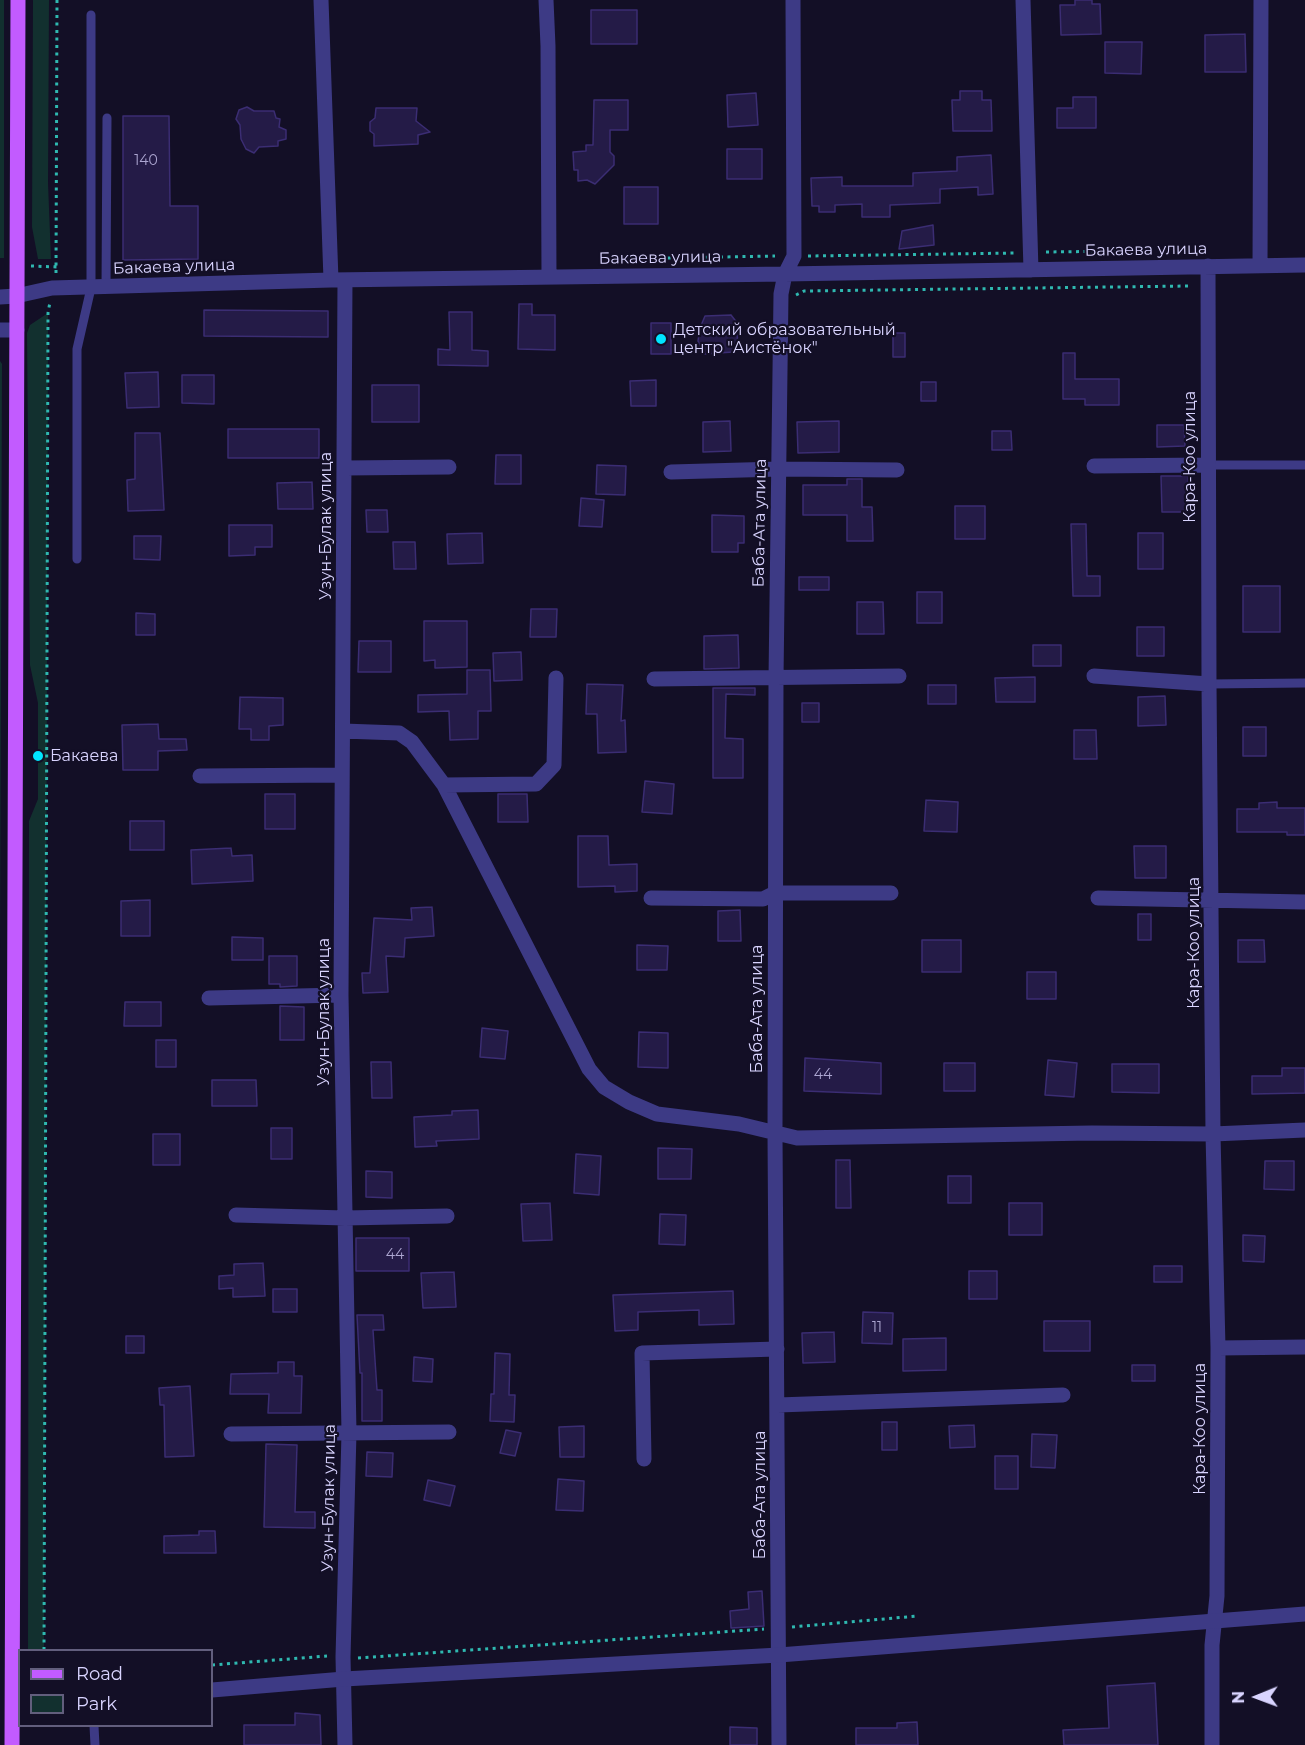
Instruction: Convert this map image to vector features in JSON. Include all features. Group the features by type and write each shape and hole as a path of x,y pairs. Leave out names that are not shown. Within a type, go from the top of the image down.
{"main road":[{"path":"12,1745 18,0"}],"street":[{"name":"Узун-Булак улица","path":"321,0 338,280 345,468 341,995 349,1433 343,1657 345,1745"},
{"path":"546,0 549,277"},
{"name":"Баба-Ата улица","path":"779,1745 775,1134 776,678 781,294 785,274 794,256 793,0"},
{"path":"1023,0 1031,270"},
{"path":"1260,266 1261,0"},
{"name":"Бакаева улица","path":"0,297 52,288 338,280 1305,265"},
{"name":"Кара-Коо улица","path":"1208,266 1207,465 1213,1134 1218,1348 1217,1596 1212,1645 1212,1745"},
{"path":"0,330 16,330"},
{"path":"1094,466 1207,465"},
{"path":"345,468 449,467"},
{"path":"671,472 897,470"},
{"path":"654,679 898,676"},
{"path":"1094,676 1209,684"},
{"path":"444,785 536,784 554,765 556,678"},
{"path":"343,731 399,734 412,742 444,785 589,1069 604,1087 629,1102 657,1114 739,1124 797,1138 1092,1133 1213,1134 1305,1130"},
{"path":"200,776 342,775"},
{"path":"651,898 763,899 775,892 891,893"},
{"path":"1098,898 1305,902"},
{"path":"208,998 341,995"},
{"path":"236,1215 345,1218 447,1216"},
{"path":"1218,1348 1305,1347"},
{"path":"644,1459 642,1353 777,1349"},
{"path":"778,1405 1063,1395"},
{"path":"231,1434 449,1432"},
{"path":"213,1690 344,1679 779,1654 1305,1614"}],"lane":[{"path":"90,15 98,287"},
{"path":"77,559 76,349 98,287 107,118"},
{"path":"1207,465 1305,465"},
{"path":"1209,684 1305,683"},
{"path":"94,1727 94,1745"}],"path":[{"path":"29,266 57,267 57,0"},
{"path":"1039,252 1131,251"},
{"path":"801,256 1019,253"},
{"path":"605,259 775,256"},
{"path":"796,295 804,291 1188,286"},
{"path":"44,1649 49,308"},
{"path":"213,1665 327,1656 370,1657 918,1616"}],"green space":[{"path":"0,0 4,0 4,258 0,258"},
{"path":"33,0 49,0 48,183 51,259 38,259 32,227"},
{"path":"48,313 44,1649 28,1649 29,821 38,799 38,703 30,665 27,333 30,325"},
{"path":"0,361 2,364 0,949"}],"building":[{"path":"1075,0 1092,0 1092,4 1100,4 1101,34 1061,35 1060,5 1075,5"},
{"path":"591,10 637,10 637,44 591,44"},
{"path":"1245,34 1246,72 1205,72 1205,35"},
{"path":"1105,42 1142,42 1141,74 1105,73"},
{"path":"960,91 982,91 982,100 991,100 992,131 953,131 952,100 960,100"},
{"path":"756,93 758,125 728,127 727,95"},
{"path":"1073,97 1096,97 1096,128 1057,128 1057,108 1073,108"},
{"path":"594,100 628,100 628,130 610,130 610,152 614,156 614,165 595,184 587,180 578,181 578,170 574,170 573,152 586,151 586,145 593,145"},
{"path":"247,107 254,111 274,111 276,118 280,119 279,127 286,130 286,139 278,141 278,146 259,147 254,153 246,149 241,139 240,125 236,119 239,110"},
{"path":"376,108 417,108 416,121 430,132 418,135 418,144 374,146 374,134 370,131 370,122 375,118"},
{"path":"123,116 169,116 170,206 198,206 198,259 123,260"},
{"path":"727,149 762,149 762,179 727,179"},
{"path":"991,155 993,194 978,195 978,187 940,189 940,203 890,205 890,217 862,217 862,204 835,205 835,212 819,212 819,206 812,206 811,178 842,177 842,186 913,186 913,173 957,171 957,157"},
{"path":"624,187 658,187 658,224 624,224"},
{"path":"933,225 934,245 899,249 902,231"},
{"path":"519,304 532,304 532,315 555,315 555,350 518,349"},
{"path":"204,310 328,311 328,337 204,336"},
{"path":"449,312 472,312 472,350 488,351 488,366 438,365 438,349 450,350"},
{"path":"731,315 738,324 737,346 733,352 704,354 698,341 705,316"},
{"name":"Детский образовательный центр \"Аистёнок\"","path":"651,323 671,323 671,354 651,354"},
{"path":"893,333 905,333 905,357 893,357"},
{"path":"1063,353 1075,353 1075,379 1119,379 1119,405 1085,405 1085,399 1063,399"},
{"path":"158,372 159,407 127,408 125,373"},
{"path":"182,375 214,375 214,404 182,403"},
{"path":"656,380 656,406 631,406 630,381"},
{"path":"921,382 936,382 936,401 921,401"},
{"path":"372,385 419,385 419,422 372,422"},
{"path":"730,421 731,451 703,452 703,422"},
{"path":"839,421 839,452 798,453 797,422"},
{"path":"1157,425 1184,425 1185,446 1157,447"},
{"path":"228,429 319,429 319,458 228,458"},
{"path":"992,431 1011,431 1012,450 992,450"},
{"path":"135,433 160,433 164,510 128,511 127,480 135,479"},
{"path":"496,455 521,455 521,484 495,484"},
{"path":"597,465 626,466 625,495 596,494"},
{"path":"1161,476 1188,476 1188,512 1162,512"},
{"path":"847,479 862,479 862,507 872,507 873,541 847,541 847,515 803,515 803,485 847,485"},
{"path":"312,482 313,509 278,509 277,483"},
{"path":"581,498 604,500 602,527 579,526"},
{"path":"955,506 985,506 985,539 955,539"},
{"path":"366,510 387,510 388,532 367,532"},
{"path":"712,515 744,516 744,543 738,543 738,552 712,552"},
{"path":"1071,524 1086,524 1087,576 1100,576 1100,596 1073,596"},
{"path":"229,525 272,525 272,547 255,547 255,555 229,556"},
{"path":"482,533 483,563 448,564 447,534"},
{"path":"1138,533 1163,533 1163,569 1138,569"},
{"path":"134,536 161,536 160,560 134,559"},
{"path":"393,542 415,542 416,569 394,569"},
{"path":"799,577 829,577 829,590 799,590"},
{"path":"1243,586 1280,586 1280,632 1243,632"},
{"path":"917,592 942,592 942,623 917,623"},
{"path":"857,602 883,602 884,634 857,634"},
{"path":"531,609 557,609 556,637 530,637"},
{"path":"136,613 155,614 155,635 136,635"},
{"path":"424,621 467,621 467,667 435,668 435,660 424,661"},
{"path":"1137,627 1164,627 1164,656 1137,656"},
{"path":"738,635 739,668 704,669 704,636"},
{"path":"359,641 391,641 391,672 358,672"},
{"path":"1033,645 1061,645 1061,666 1033,666"},
{"path":"521,652 522,680 494,681 493,653"},
{"path":"467,670 490,670 491,711 478,711 478,739 450,740 449,711 418,712 418,695 467,694"},
{"path":"1035,677 1035,702 996,702 995,678"},
{"path":"587,684 623,685 621,721 625,720 626,752 598,753 597,714 586,714"},
{"path":"928,685 956,685 956,704 928,704"},
{"path":"713,688 755,688 755,695 726,694 725,738 743,739 743,778 713,778"},
{"path":"1165,696 1166,725 1138,726 1138,697"},
{"path":"240,697 283,698 283,725 269,726 269,740 251,740 251,729 239,729"},
{"path":"802,703 819,703 819,722 802,722"},
{"path":"158,724 159,739 186,739 187,750 158,751 158,770 123,770 122,725"},
{"path":"1243,727 1266,727 1266,756 1243,756"},
{"path":"1074,730 1096,730 1097,759 1074,759"},
{"path":"645,781 674,784 672,814 642,812"},
{"path":"265,794 295,794 295,829 265,829"},
{"path":"498,794 527,794 528,822 498,822"},
{"path":"926,800 958,802 957,832 924,831"},
{"path":"1277,802 1277,808 1305,808 1305,835 1287,835 1287,832 1237,832 1237,809 1259,809 1259,803"},
{"path":"130,821 164,821 164,850 130,850"},
{"path":"578,836 608,836 609,865 637,864 637,891 615,892 615,886 578,887"},
{"path":"1134,846 1166,846 1166,878 1135,878"},
{"path":"231,848 232,856 252,855 253,881 192,884 191,850"},
{"path":"150,900 150,936 121,936 121,901"},
{"path":"432,907 434,936 405,938 404,957 386,956 388,992 363,993 362,973 370,973 374,918 412,920 411,908"},
{"path":"740,910 741,941 718,941 718,911"},
{"path":"1138,914 1151,914 1151,940 1138,940"},
{"path":"232,937 263,938 263,960 232,960"},
{"path":"922,940 961,940 961,972 922,972"},
{"path":"1238,940 1264,940 1265,962 1238,962"},
{"path":"637,945 668,946 667,970 637,970"},
{"path":"269,956 297,956 297,986 280,987 280,984 269,984"},
{"path":"1027,972 1056,972 1056,999 1027,999"},
{"path":"125,1002 161,1002 161,1026 124,1026"},
{"path":"280,1006 304,1007 304,1040 280,1040"},
{"path":"482,1028 508,1031 505,1059 480,1057"},
{"path":"639,1032 668,1033 668,1068 638,1067"},
{"path":"156,1040 176,1040 176,1067 156,1067"},
{"path":"805,1058 881,1063 881,1094 804,1091"},
{"path":"1048,1060 1077,1063 1074,1097 1045,1095"},
{"path":"371,1062 391,1062 392,1098 372,1098"},
{"path":"944,1063 975,1063 975,1091 944,1091"},
{"path":"1112,1064 1159,1064 1159,1093 1112,1092"},
{"path":"1282,1068 1305,1068 1305,1093 1252,1094 1252,1076 1282,1076"},
{"path":"212,1080 256,1080 257,1106 212,1106"},
{"path":"478,1110 479,1139 436,1141 437,1146 415,1147 414,1117 452,1115 452,1111"},
{"path":"271,1128 292,1128 292,1159 271,1159"},
{"path":"153,1134 180,1134 180,1165 153,1165"},
{"path":"658,1148 692,1149 691,1179 658,1179"},
{"path":"576,1154 601,1156 599,1195 574,1193"},
{"path":"836,1160 850,1160 851,1208 836,1208"},
{"path":"1265,1161 1294,1161 1294,1190 1264,1189"},
{"path":"366,1171 392,1172 392,1198 366,1197"},
{"path":"948,1176 971,1176 971,1203 948,1203"},
{"path":"550,1203 552,1240 523,1241 521,1204"},
{"path":"1009,1203 1042,1203 1042,1235 1009,1235"},
{"path":"660,1214 686,1215 685,1245 659,1244"},
{"path":"1243,1235 1265,1236 1264,1262 1243,1261"},
{"path":"356,1238 409,1238 409,1271 356,1271"},
{"path":"263,1263 265,1296 233,1297 233,1288 219,1289 219,1276 234,1275 234,1264"},
{"path":"1154,1266 1182,1266 1182,1282 1154,1282"},
{"path":"969,1271 997,1271 997,1299 969,1299"},
{"path":"454,1272 456,1307 423,1308 421,1273"},
{"path":"273,1289 297,1289 297,1312 273,1312"},
{"path":"733,1291 734,1324 699,1325 699,1310 638,1312 638,1330 615,1331 613,1295"},
{"path":"863,1312 893,1313 892,1344 862,1343"},
{"path":"357,1315 383,1315 384,1330 373,1330 377,1390 382,1390 382,1421 362,1421 362,1373 360,1373"},
{"path":"1044,1321 1090,1321 1090,1351 1044,1351"},
{"path":"834,1332 835,1362 803,1363 802,1333"},
{"path":"126,1336 144,1336 144,1353 126,1353"},
{"path":"946,1338 946,1370 903,1371 903,1339"},
{"path":"495,1353 510,1354 509,1395 515,1395 514,1422 490,1421 491,1394 494,1394"},
{"path":"414,1357 433,1359 432,1382 413,1381"},
{"path":"278,1362 294,1362 294,1376 302,1376 301,1413 268,1413 269,1394 230,1394 231,1374 278,1373"},
{"path":"1132,1365 1155,1365 1155,1381 1132,1381"},
{"path":"190,1386 194,1456 165,1457 164,1405 160,1405 159,1388"},
{"path":"882,1422 897,1422 897,1450 882,1450"},
{"path":"974,1425 975,1447 950,1448 949,1426"},
{"path":"584,1426 584,1457 560,1457 559,1427"},
{"path":"506,1430 521,1433 515,1456 500,1453"},
{"path":"1032,1434 1057,1435 1055,1468 1031,1467"},
{"path":"266,1444 297,1445 295,1512 315,1512 315,1528 264,1527"},
{"path":"367,1452 393,1453 392,1477 366,1476"},
{"path":"995,1456 1018,1456 1018,1489 995,1489"},
{"path":"558,1479 584,1481 583,1511 556,1510"},
{"path":"428,1480 455,1486 450,1506 424,1500"},
{"path":"199,1531 215,1531 216,1553 164,1553 164,1536 199,1535"},
{"path":"762,1591 764,1626 731,1628 730,1611 749,1609 748,1592"},
{"path":"1155,1683 1158,1745 1064,1745 1063,1730 1109,1728 1107,1686"},
{"path":"295,1713 320,1715 321,1745 244,1745 244,1725 295,1725"},
{"path":"917,1722 918,1745 856,1745 856,1728 897,1728 897,1723"},
{"path":"730,1727 757,1728 757,1745 730,1745"}],"place":[{"name":"Детский образовательный центр \"Аистёнок\"","path":"661,339"},
{"name":"Бакаева","path":"38,756"}]}
